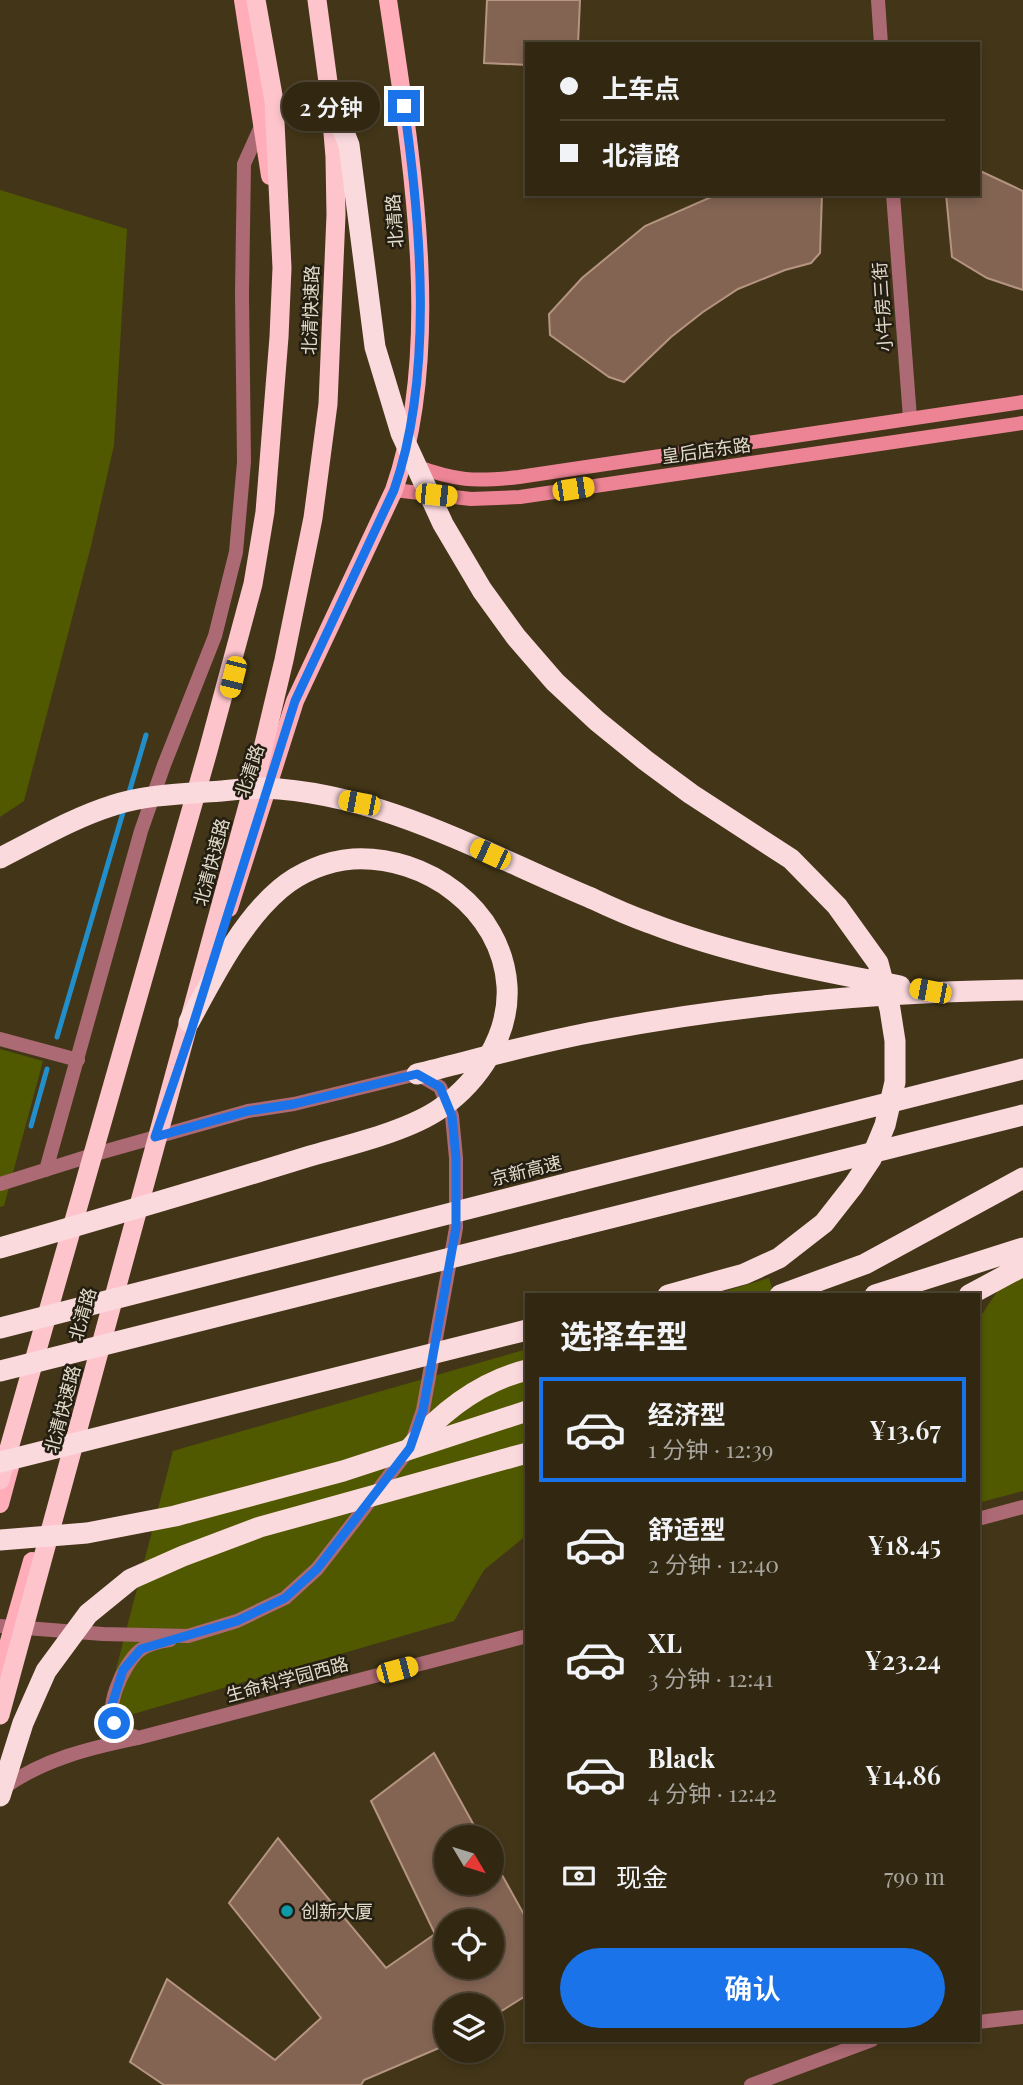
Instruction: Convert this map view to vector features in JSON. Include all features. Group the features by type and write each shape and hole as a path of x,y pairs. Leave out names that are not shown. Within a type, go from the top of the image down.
{"highway":[{"name":"北清快速路","path":"0,1480 201,778 253,584 265,513 282,268 274,101 256,0"},
{"name":"北清快速路","path":"0,1715 259,765 313,518 328,404 335,157 317,0"},
{"path":"330,97 349,145 375,347 401,433 443,524 482,590 516,637 555,682 597,721 654,767 791,859 837,906 878,963 895,1041 894,1082 885,1125 865,1168 824,1223 779,1258 744,1273 675,1293"},
{"path":"0,858 112,805 175,794 263,788 359,803 393,813 443,832 652,924 712,943 796,965 930,991"},
{"path":"0,1248 347,1145 402,1127 438,1110 475,1077 494,1047 504,1021 507,985 499,953 487,926 469,903 450,886 425,872 399,863 374,858 344,860 327,863 304,873 280,889 227,955 189,1022"},
{"path":"417,1074 597,1031 684,1017 796,1003 930,991 1023,990"},
{"name":"京新高速","path":"0,1328 1023,1069"},
{"path":"0,1371 1023,1115"},
{"path":"785,1293 865,1264 1023,1178"},
{"path":"881,1293 1023,1248"},
{"path":"973,1293 1023,1266"},
{"path":"0,1462 525,1331"},
{"path":"410,1448 429,1425 467,1394 525,1370"},
{"path":"0,1540 87,1533 175,1516 343,1471 525,1412"},
{"path":"0,1796 23,1723 46,1671 88,1614 131,1579 260,1527 525,1454"}],"main road":[{"name":"北清路","path":"0,1504 213,754 253,600 268,513 277,421 279,308 274,205 243,0"},
{"name":"北清路","path":"0,1673 7,1627 155,1137 295,701 394,490 404,462 414,402 419,333 419,271 408,133 388,0"},
{"name":"皇后店东路","path":"404,462 440,475 476,482 1023,402"},
{"name":"皇后店东路","path":"394,490 471,499 520,497 1023,423"}],"street":[{"path":"878,0 881,42"},
{"path":"47,1170 141,831 163,765 215,636 236,552 244,462 244,164 262,122"},
{"name":"小牛房三街","path":"893,196 910,418"},
{"path":"0,1039 78,1060"},
{"path":"0,1184 248,1111 294,1104 417,1074 440,1087 452,1116 456,1158 456,1228 423,1410 410,1448 317,1569 285,1598 237,1621 141,1649 123,1670 111,1708 114,1723 119,1730 138,1738"},
{"path":"980,1518 1023,1507"},
{"path":"7,1627 103,1634 188,1636"},
{"name":"生命科学园西路","path":"0,1791 14,1780 50,1762 90,1748 138,1738 525,1637"},
{"path":"980,2022 1023,2017"},
{"path":"751,2085 869,2042"}],"green space":[{"path":"0,190 127,229 114,445 91,546 24,801 0,817"},
{"path":"0,1049 43,1061 4,1206 0,1207"},
{"path":"1023,1262 1023,1491 980,1502 980,1317 1015,1265"},
{"path":"769,1278 773,1293 719,1293"},
{"path":"525,1350 525,1537 484,1570 454,1621 102,1723 173,1451"}],"building":[{"path":"487,0 580,0 578,42 525,42 525,65 484,63"},
{"path":"980,171 1023,191 1023,290 987,278 952,257 946,196 980,196"},
{"path":"713,196 822,196 820,253 811,263 785,270 738,289 671,337 624,382 609,377 550,335 549,314 582,278 645,226"},
{"name":"创新大厦","path":"434,1753 474,1825 434,1825 434,1895 504,1895 504,1879 525,1916 525,1996 504,2009 504,1993 434,1993 434,2050 364,2080 361,2085 164,2085 130,2062 167,1979 275,2060 321,2018 229,1903 278,1838 386,1968 434,1935 434,1979 504,1979 504,1909 434,1909 434,1932 371,1801"}],"waterway":[{"path":"128,796 146,735"},
{"path":"57,1037 124,809"},
{"path":"31,1126 47,1069"}],"place":[{"name":"创新大厦","path":"287,1911"}],"route":[{"path":"114,1723 111,1708 123,1670 141,1649 237,1621 285,1598 317,1569 391,1469 410,1448 423,1410 438,1333 456,1228 456,1158 452,1116 440,1087 417,1074 294,1104 248,1111 155,1137 295,701 394,490 404,462 414,402 419,333 419,271 404,106"}]}
